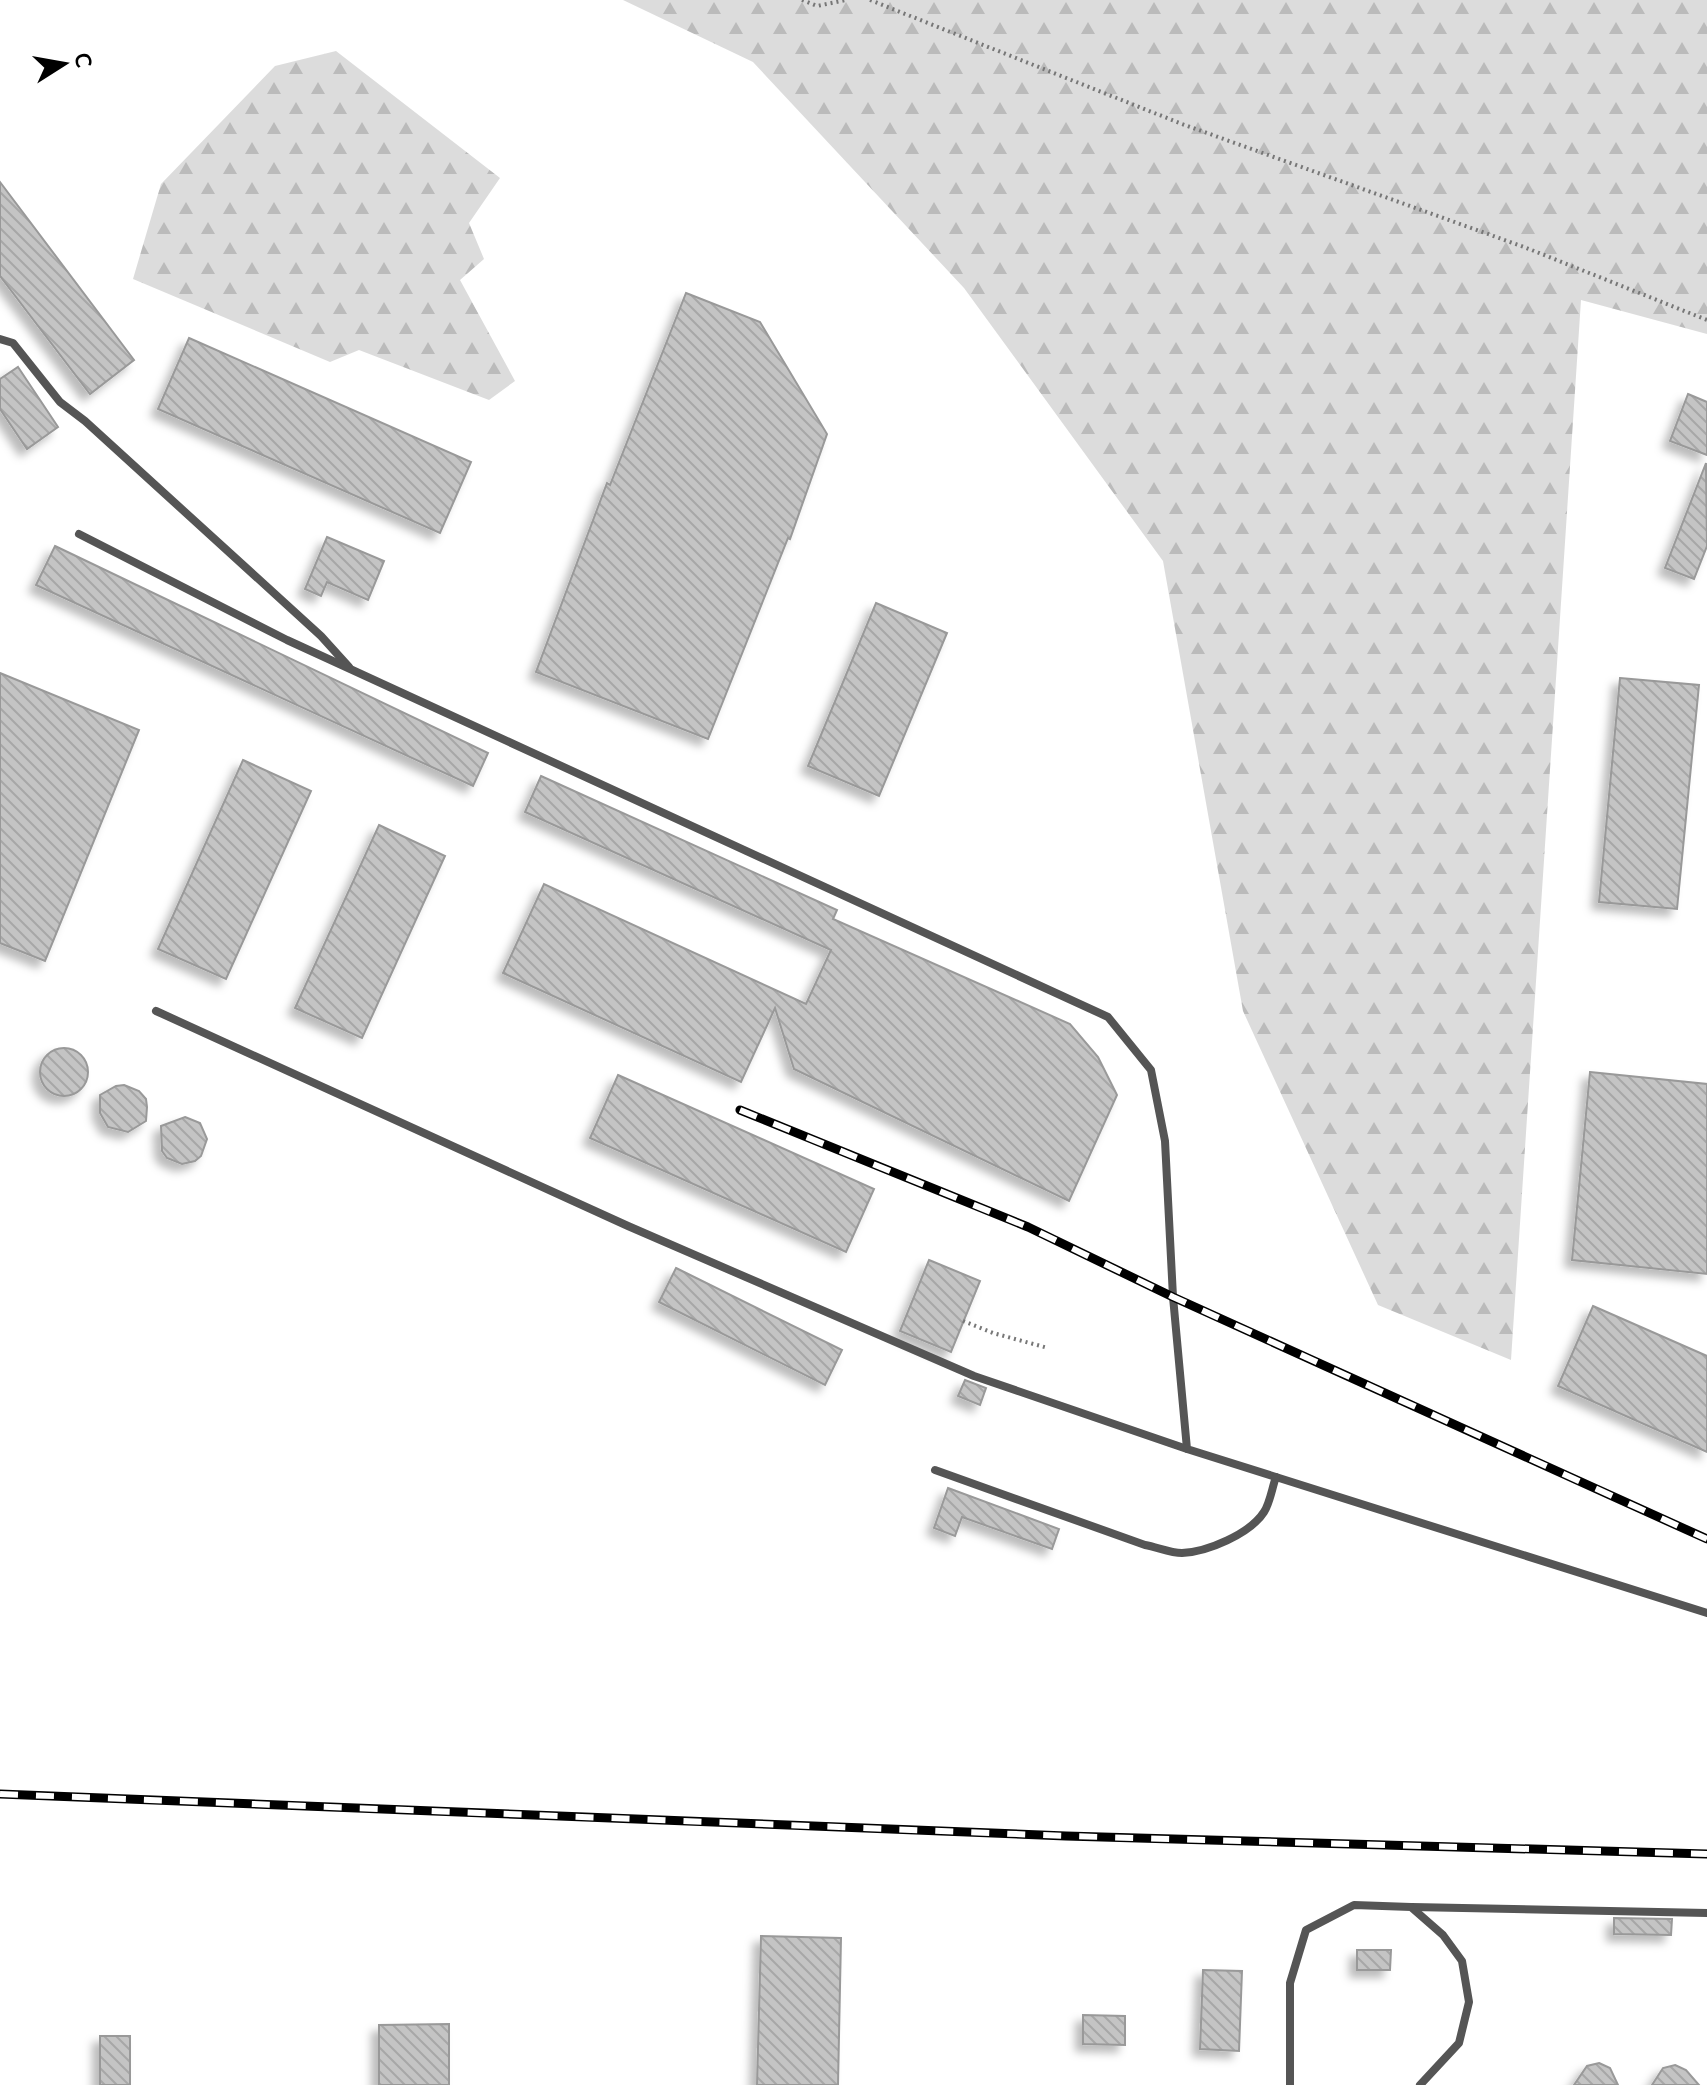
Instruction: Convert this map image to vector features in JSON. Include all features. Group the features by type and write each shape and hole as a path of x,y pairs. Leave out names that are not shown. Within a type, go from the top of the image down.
{"lane":[{"path":"0,339 13,343 60,402 85,421 321,636 353,670"},
{"path":"79,534 287,640 1108,1017 1151,1070 1165,1141 1173,1297 1187,1449"},
{"path":"156,1011 614,1219 974,1376 1187,1449 1707,1613"},
{"path":"935,1470 1145,1545 1180,1553 1203,1550 1229,1540 1249,1526 1264,1513 1276,1477"},
{"path":"1290,2085 1290,1983 1306,1930 1354,1905 1707,1913"},
{"path":"1411,1907 1443,1935 1462,1961 1469,2002 1459,2043 1420,2085"}],"path":[{"path":"802,0 817,6 846,0"},
{"path":"870,0 1182,124 1524,247 1707,320"},
{"path":"963,1321 1048,1348"}],"green space":[{"path":"623,0 1707,0 1707,334 1581,300 1511,1360 1378,1305 1243,1011 1163,561 964,288 753,62"},
{"path":"336,51 500,178 469,223 484,259 460,280 515,381 489,400 359,350 330,362 133,279 161,184 275,66"}],"building":[{"path":"0,182 134,360 90,394 0,276"},
{"path":"686,293 760,322 827,434 790,539 708,739 536,672 607,483 610,485"},
{"path":"189,338 471,462 440,533 158,409"},
{"path":"18,367 58,427 27,449 0,409 0,379"},
{"path":"1688,394 1707,402 1707,455 1670,441"},
{"path":"1706,463 1707,546 1694,579 1665,568"},
{"path":"327,537 384,561 368,600 327,582 321,596 305,589"},
{"path":"55,546 488,753 473,786 36,585"},
{"path":"876,603 947,633 879,796 808,766"},
{"path":"0,673 139,730 45,961 0,943"},
{"path":"1620,678 1699,685 1677,909 1599,902"},
{"path":"243,760 311,791 226,979 158,949"},
{"path":"541,776 837,910 833,919 1070,1024 1098,1057 1117,1095 1069,1201 794,1069 775,1008 741,1082 503,973 544,884 806,1004 831,950 525,812"},
{"path":"379,825 445,856 362,1038 295,1008"},
{"path":"64,1048 81,1055 88,1072 81,1089 64,1096 47,1089 40,1072 47,1055"},
{"path":"1590,1072 1707,1084 1707,1274 1572,1260"},
{"path":"618,1075 874,1189 846,1252 590,1138"},
{"path":"124,1085 139,1091 146,1099 147,1107 146,1121 128,1132 108,1127 100,1113 100,1095"},
{"path":"185,1117 200,1123 207,1139 201,1156 182,1164 167,1158 162,1151 161,1126"},
{"path":"929,1260 980,1281 951,1352 900,1331"},
{"path":"676,1268 842,1350 825,1385 659,1302"},
{"path":"1593,1306 1707,1356 1707,1452 1558,1386"},
{"path":"965,1380 986,1388 980,1405 958,1396"},
{"path":"948,1488 1059,1529 1052,1549 962,1517 955,1536 934,1528"},
{"path":"1614,1918 1672,1919 1671,1935 1614,1934"},
{"path":"761,1936 841,1938 838,2085 757,2085"},
{"path":"1357,1950 1391,1950 1390,1970 1357,1970"},
{"path":"1203,1970 1242,1971 1239,2051 1200,2049"},
{"path":"1083,2015 1125,2016 1125,2045 1083,2044"},
{"path":"449,2024 449,2085 379,2085 379,2025"},
{"path":"100,2036 130,2036 130,2085 100,2085"},
{"path":"1599,2063 1610,2068 1618,2085 1574,2085 1587,2066"},
{"path":"1675,2065 1686,2070 1699,2085 1652,2085 1663,2068"}],"railway":[{"path":"740,1110 1028,1227 1173,1297 1707,1539"},
{"path":"0,1794 1066,1836 1707,1854"}]}
